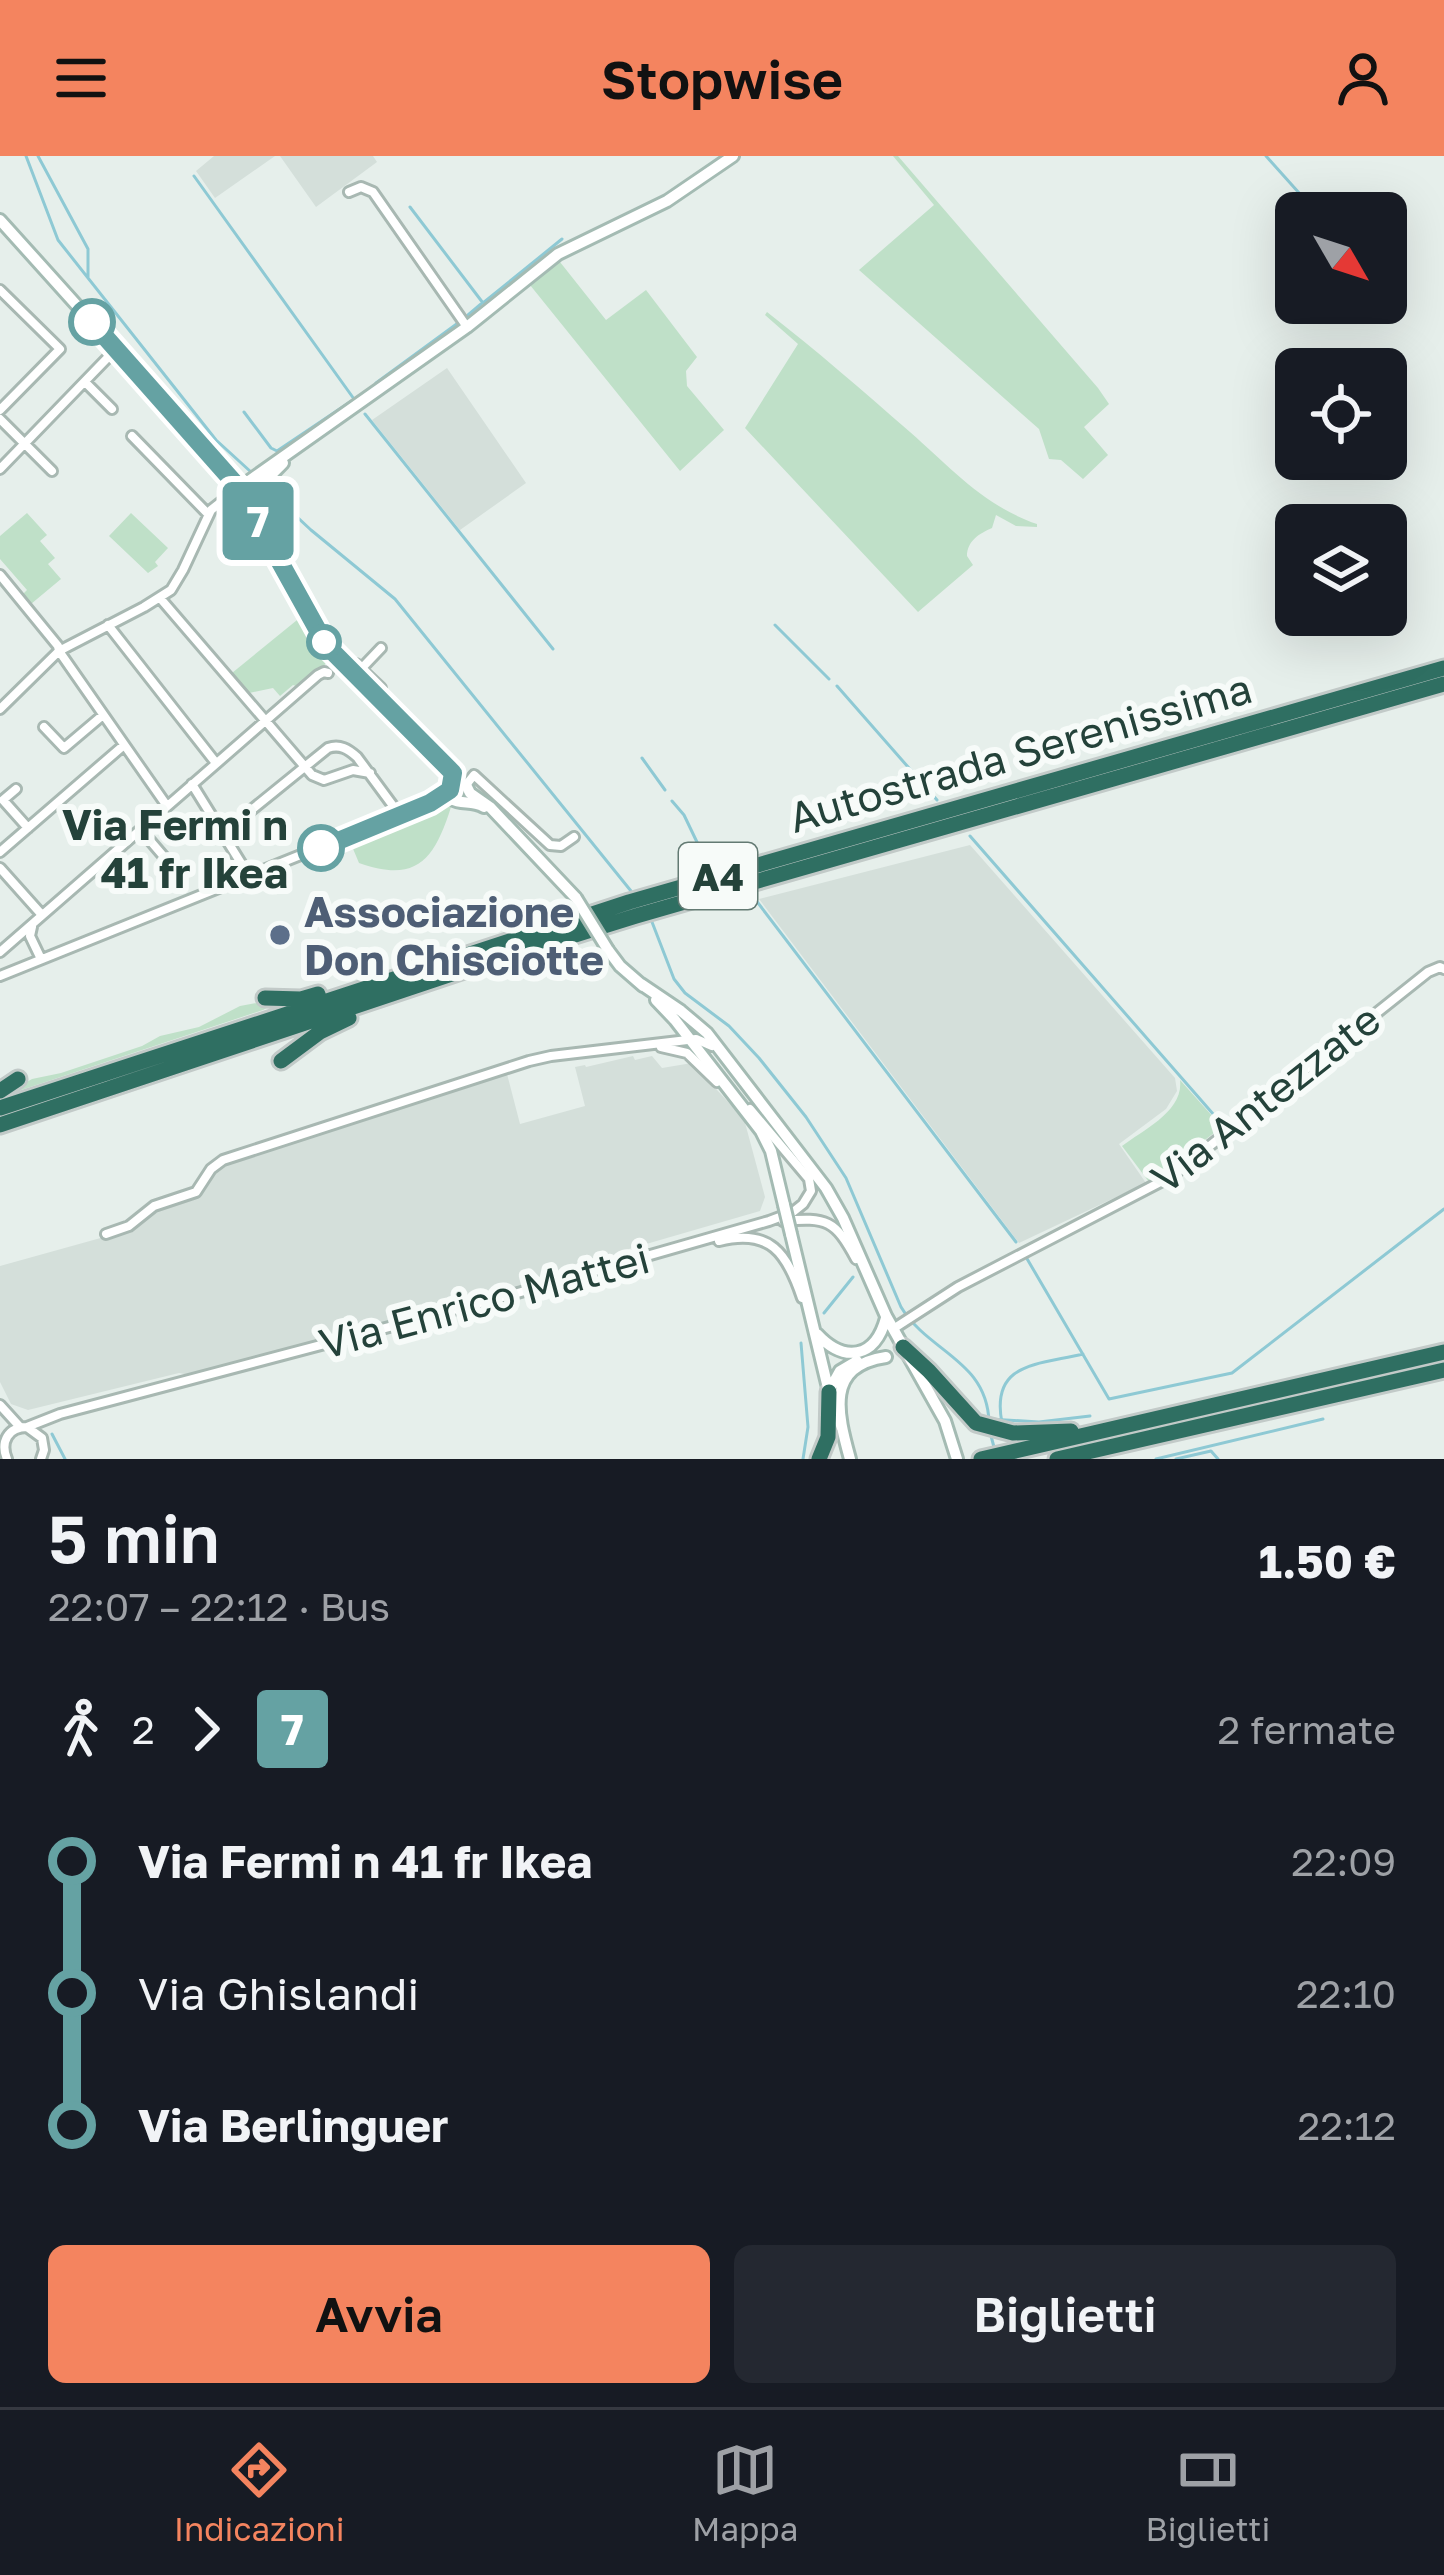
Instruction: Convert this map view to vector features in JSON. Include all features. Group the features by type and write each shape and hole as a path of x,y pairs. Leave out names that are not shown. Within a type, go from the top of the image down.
{"highway":[{"name":"Autostrada Serenissima","path":"0,1125 629,902 1444,668"},
{"name":"Autostrada Serenissima","path":"0,1108 485,955 1444,685"},
{"path":"265,998 301,998 440,954 485,955"},
{"path":"281,1061 337,1023 453,983 485,955"},
{"path":"0,1091 17,1079"},
{"path":"903,1347 970,1418 991,1429 1013,1433 1104,1430"},
{"path":"990,1456 1444,1352"},
{"path":"1057,1459 1444,1370"},
{"path":"819,1459 828,1437 829,1392"},
{"path":"1073,1459 1098,1450"}],"street":[{"path":"0,709 59,651 160,598 178,579 218,502 467,327 559,254 667,200 733,156"},
{"path":"349,192 361,187 373,192 467,327"},
{"path":"0,220 239,488 319,633 459,789 496,815 575,898 620,966 695,1022 714,1042 826,1188 886,1316 897,1326 903,1347 945,1421 956,1452"},
{"path":"0,306 4,294 60,349 0,410"},
{"path":"0,469 116,350"},
{"path":"85,382 112,409"},
{"path":"0,419 52,471"},
{"path":"132,436 208,514"},
{"path":"270,542 258,494 292,451"},
{"path":"0,575 58,646 167,806"},
{"path":"160,598 312,775 324,780 353,770 370,773"},
{"path":"144,608 176,620"},
{"path":"108,625 216,763"},
{"path":"353,668 381,648"},
{"path":"0,952 322,673 334,666 353,668 380,688"},
{"path":"44,727 64,748 103,715"},
{"path":"0,852 124,745"},
{"path":"223,832 334,746 357,758 400,815"},
{"path":"353,770 357,758"},
{"path":"0,976 430,803 459,789 474,775 550,844 561,846 574,837"},
{"path":"192,784 249,876"},
{"path":"16,789 3,800 28,828"},
{"path":"140,830 171,865"},
{"path":"0,868 38,919"},
{"path":"30,936 38,919"},
{"path":"19,935 30,936"},
{"path":"30,936 41,959"},
{"name":"Via Antezzate","path":"897,1326 958,1287 1172,1176 1428,972 1444,969"},
{"path":"641,984 689,1040 722,1055"},
{"path":"653,1046 670,1040 677,1028 675,1020"},
{"path":"106,1234 129,1226 154,1206 196,1192 212,1168 227,1158 529,1061 689,1040"},
{"path":"653,1046 694,1058 753,1121"},
{"path":"702,1046 771,1151 829,1392 850,1459"},
{"path":"728,1087 787,1151 810,1184 808,1198 798,1209 749,1227"},
{"path":"749,1227 802,1219 830,1223 844,1237 873,1286"},
{"name":"Via Enrico Mattei","path":"9,1433 60,1414 749,1227"},
{"path":"514,1294 746,1237 768,1244 789,1263 813,1328 831,1348 856,1353 874,1342 886,1316"},
{"path":"829,1392 835,1377 865,1358 886,1357 910,1366 924,1382"},
{"path":"842,1428 838,1402 843,1384 865,1362 886,1357"},
{"path":"0,1406 23,1427 33,1428 56,1459"},
{"path":"0,1406 9,1433 2,1445 4,1457"},
{"path":"41,1459 44,1442 60,1414"}],"shaded area":[{"path":"214,156 275,156 215,198 196,171"},
{"path":"280,156 373,156 377,162 316,207"},
{"path":"447,368 526,483 460,530 372,420"},
{"path":"970,845 1175,1078 1177,1091 1166,1109 1119,1144 1146,1183 1019,1243 759,899"},
{"path":"633,1056 635,1060 652,1056 662,1068 692,1063 744,1119 765,1197 760,1211 629,1249 622,1257 190,1375 179,1373 28,1410 11,1404 0,1382 0,1266 133,1229 151,1212 198,1195 219,1165 507,1074 520,1124 585,1106 575,1067"}],"green space":[{"path":"893,156 898,156 1109,404 1084,427 1108,455 1083,479 1061,460 1049,459 1039,429 859,270 934,205"},
{"path":"560,262 606,320 646,290 697,357 686,371 687,386 724,430 680,471 530,285"},
{"path":"767,312 969,485 1037,527 1016,526 996,515 992,528 969,546 967,556 973,565 918,612 745,428 798,344"},
{"path":"27,513 47,535 40,541 55,558 48,564 61,579 31,604 23,594 27,590 0,559 0,536"},
{"path":"131,513 168,548 148,573 109,536"},
{"path":"302,616 314,647 329,661 299,687 293,685 280,696 273,688 249,693 232,673"},
{"path":"442,806 451,807 445,826 420,863 395,870 359,863 351,844"},
{"path":"274,1004 0,1097 32,1079 199,1027 240,1006"},
{"path":"1180,1080 1222,1127 1149,1182 1122,1146 1169,1110 1180,1091"}],"waterway":[{"path":"26,156 58,240 216,440 251,472"},
{"path":"38,156 88,249 88,277"},
{"path":"1266,156 1298,192"},
{"path":"194,176 354,399"},
{"path":"410,207 483,303 562,239"},
{"path":"468,315 481,304"},
{"path":"376,383 458,323"},
{"path":"244,412 277,451 353,400"},
{"path":"365,414 553,649"},
{"path":"267,489 395,599 631,891"},
{"path":"775,625 829,679"},
{"path":"837,686 937,800"},
{"path":"642,758 665,790"},
{"path":"672,801 707,863"},
{"path":"970,836 1221,1123 1228,1123 1433,965"},
{"path":"727,903 755,899 1016,1242"},
{"path":"652,922 674,979 685,993 729,1026 806,1117 846,1178 901,1307 926,1336 968,1370 986,1401 989,1422"},
{"path":"1026,1257 1109,1399 1232,1373 1444,1209"},
{"path":"824,1313 853,1277"},
{"path":"801,1343 808,1427 803,1459"},
{"path":"1002,1423 1000,1403 1010,1377 1034,1365 1083,1354"},
{"path":"990,1419 1039,1422 1090,1416"},
{"path":"1156,1459 1323,1419"},
{"path":"990,1432 995,1451"},
{"path":"52,1434 65,1459"},
{"path":"1176,1459 1211,1451 1218,1459"}],"bus line":[{"name":"7","path":"92,322 239,488 326,645 453,773 450,790 430,803 321,848"}],"place":[{"name":"Via Fermi n 41 fr Ikea","path":"321,848"},
{"name":"Associazione Don Chisciotte","path":"280,935"}]}
